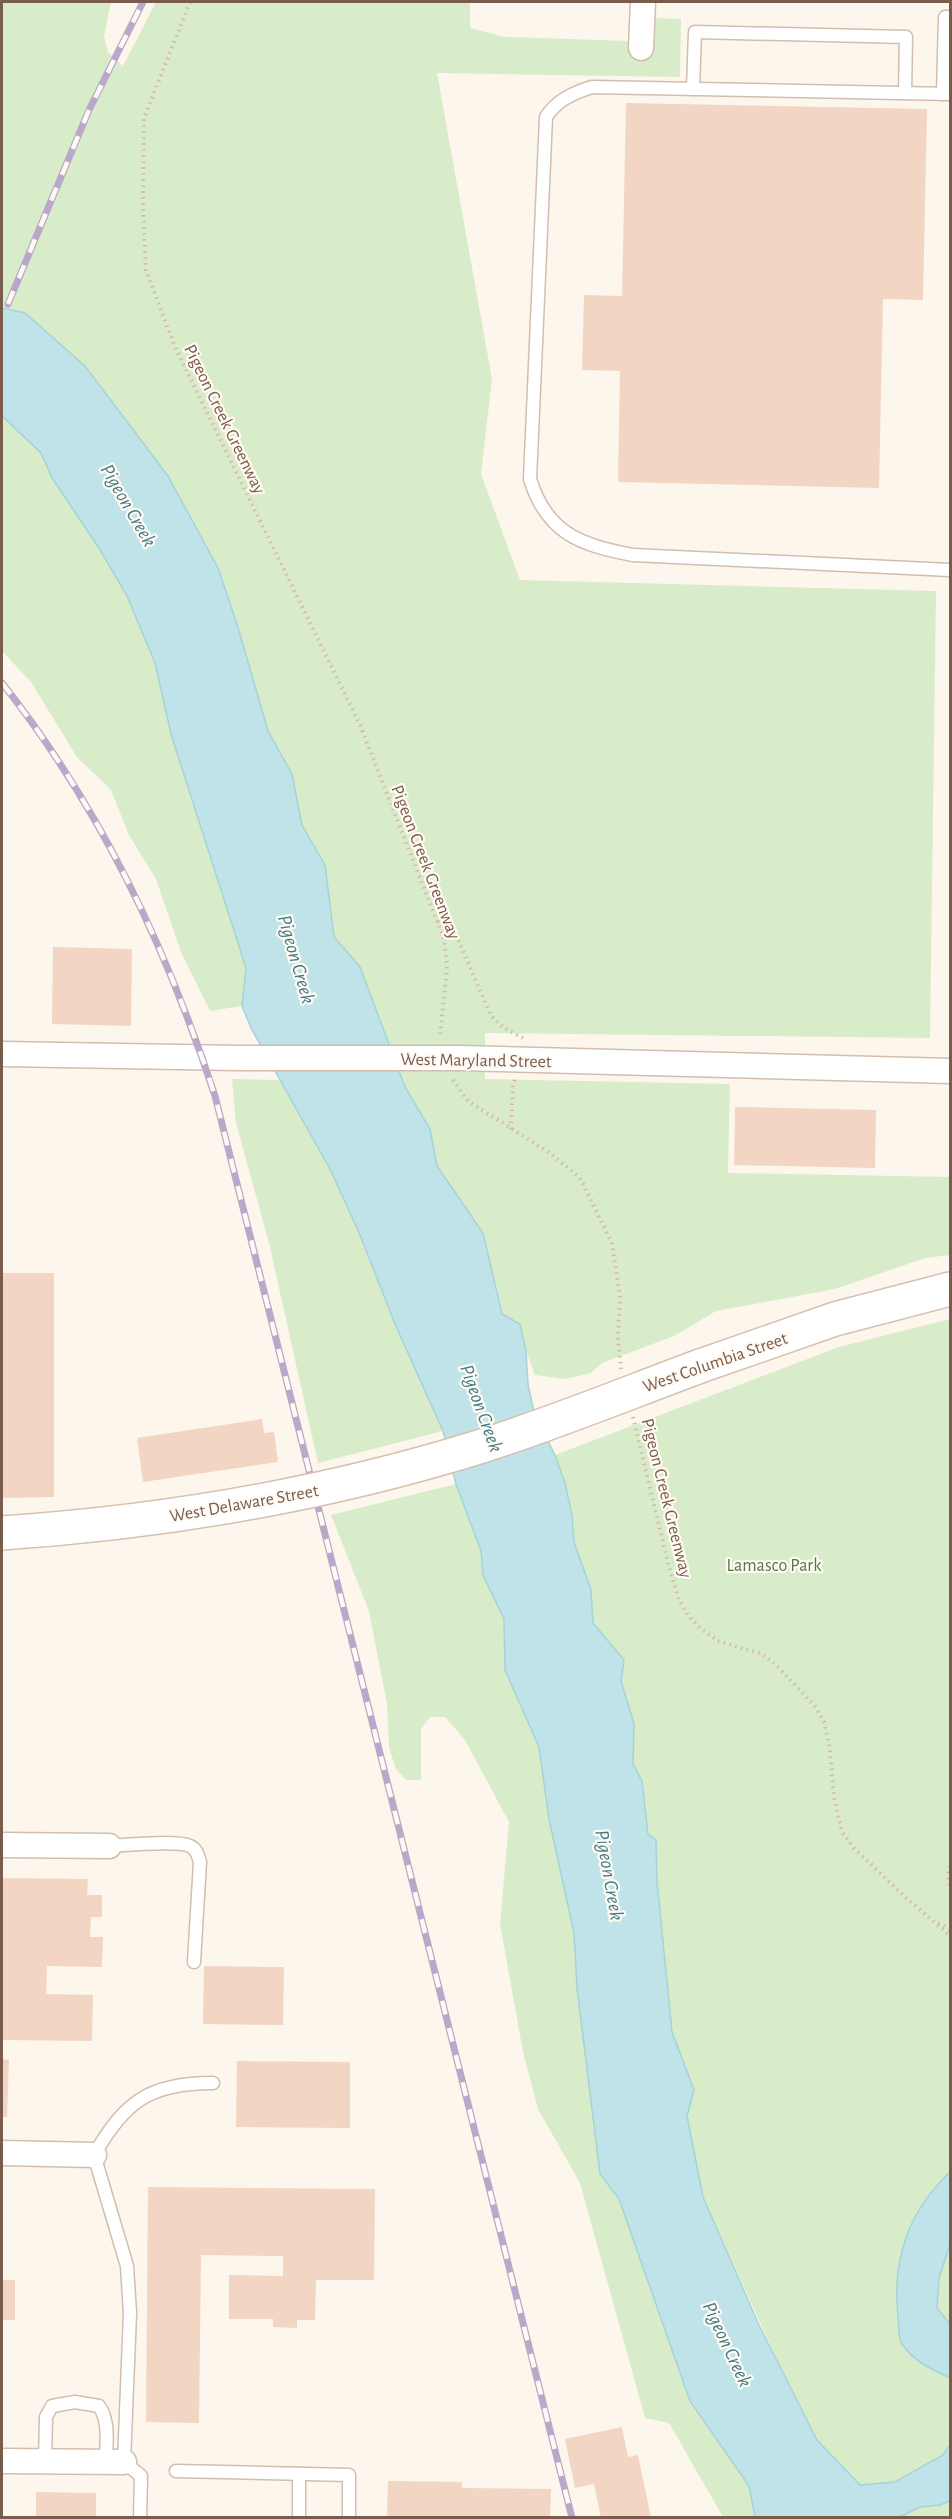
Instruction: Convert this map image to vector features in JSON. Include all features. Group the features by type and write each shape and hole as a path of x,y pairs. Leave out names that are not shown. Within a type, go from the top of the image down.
{"main road":[{"name":"West Columbia Street","path":"482,1446 835,1320 951,1289"},
{"name":"West Delaware Street","path":"2,1533 138,1522 237,1506 364,1479 482,1446"}],"street":[{"path":"641,48 643,2"},
{"name":"West Maryland Street","path":"2,1054 239,1058 455,1067 522,1060 951,1071"},
{"path":"2,1845 109,1846"},
{"path":"2,2153 94,2155"},
{"path":"2,2461 115,2462"}],"lane":[{"path":"951,17 945,17 947,94 592,87 561,100 546,117 530,479 536,496 552,522 571,536 594,547 633,555 951,570"},
{"path":"693,89 695,32 906,37 905,93"},
{"path":"109,1846 151,1843 189,1846 197,1852 200,1862 194,1962"},
{"path":"115,2462 130,2313 127,2266 94,2155 111,2125 137,2101 174,2085 213,2083"},
{"path":"45,2461 46,2416 52,2406 75,2402 99,2406 106,2421 115,2462 141,2476 140,2517"},
{"path":"176,2470 349,2475 349,2517"},
{"path":"299,2474 299,2517"}],"path":[{"name":"Pigeon Creek Greenway","path":"190,2 144,118 143,207 146,270 175,347 360,725 444,939 447,967 440,1040"},
{"path":"437,921 453,927 491,1016 504,1028 524,1038 522,1060 513,1085 511,1129"},
{"path":"455,1067 468,1101 567,1165 580,1178 612,1243 620,1296 619,1359 624,1378"},
{"name":"Pigeon Creek Greenway","path":"631,1407 669,1567 679,1600 688,1615 700,1628 718,1641 762,1654 775,1664 815,1706 824,1722 830,1750 834,1798 842,1832 854,1848 951,1936"},
{"path":"951,1866 948,1873 951,1888"},
{"name":"Pigeon Creek Greenway","path":"932,1920 951,1929"}],"green space":[{"path":"2,2 111,2 104,36 108,52 123,66 156,2 470,2 470,28 505,37 628,41 647,34 655,18 681,19 680,77 437,73 492,379 481,474 520,580 936,591 930,1038 485,1033 485,1079 730,1084 728,1173 950,1177 950,1255 925,1258 835,1289 716,1311 674,1336 602,1363 591,1373 565,1379 535,1375 526,1351 502,1314 483,1233 437,1166 429,1129 405,1087 360,967 334,937 325,865 302,825 292,774 268,731 237,624 25,313 2,308"},
{"path":"2,416 41,453 52,478 99,548 127,596 155,663 171,734 246,968 242,1006 210,1011 181,952 156,879 129,835 111,790 77,757 31,682 2,651"},
{"path":"232,1079 280,1080 331,1171 443,1431 318,1463 269,1243 236,1123"},
{"name":"Lamasco Park","path":"950,1319 950,2517 875,2517 860,2485 817,2440 798,2406 703,2197 687,2116 694,2090 672,2032 657,1882 656,1840 648,1834 642,1781 633,1764 634,1724 621,1681 624,1660 593,1623 591,1589 574,1542 572,1515 565,1483 555,1455 839,1347"},
{"path":"456,1484 481,1551 483,1575 504,1619 505,1670 539,1747 549,1819 574,1933 577,1988 600,2174 619,2199 690,2401 749,2486 755,2517 723,2517 669,2423 645,2418 580,2183 538,2109 523,2052 500,1924 509,1822 465,1740 445,1717 430,1717 421,1729 421,1780 406,1780 396,1769 389,1748 387,1704 369,1611 331,1515"}],"water":[{"name":"Pigeon Creek","path":"2,308 25,313 85,366 168,476 218,568 268,731 292,774 302,825 325,865 334,937 360,967 405,1087 430,1129 437,1166 483,1233 502,1314 520,1324 526,1351 528,1385 535,1416 555,1455 565,1483 572,1515 574,1542 591,1590 593,1623 624,1660 621,1681 634,1724 633,1764 642,1781 648,1834 656,1840 657,1882 672,2032 694,2090 687,2116 703,2197 759,2325 817,2440 860,2485 895,2482 943,2455 950,2445 950,2501 940,2505 920,2507 900,2517 755,2517 749,2486 690,2401 619,2199 600,2174 577,1988 574,1933 549,1819 539,1747 505,1670 504,1619 483,1575 481,1551 456,1484 443,1431 331,1171 251,1028 242,1006 246,968 171,734 155,663 127,596 99,548 52,478 41,453 2,416"},
{"path":"950,2172 950,2244 939,2278 937,2308 950,2324 950,2378 918,2361 902,2344 899,2335 897,2296 901,2256 906,2238 923,2203"}],"building":[{"path":"626,103 927,109 923,300 883,299 879,488 618,482 620,371 582,370 584,295 622,296"},
{"path":"53,947 132,949 131,1026 52,1024"},
{"path":"735,1107 876,1110 875,1168 734,1165"},
{"path":"2,1273 54,1273 54,1497 2,1498"},
{"path":"262,1419 264,1433 274,1432 278,1462 143,1482 137,1438"},
{"path":"2,1878 88,1879 87,1895 102,1895 102,1917 91,1917 90,1937 103,1937 102,1967 47,1966 46,1994 93,1995 92,2041 2,2040"},
{"path":"204,1966 284,1967 283,2025 203,2024"},
{"path":"2,2059 9,2060 7,2117 2,2117"},
{"path":"237,2061 350,2062 350,2128 236,2127"},
{"path":"148,2187 375,2189 374,2280 316,2280 315,2320 297,2320 297,2328 273,2327 273,2319 229,2319 229,2275 283,2276 283,2256 201,2255 199,2423 146,2422"},
{"path":"2,2280 15,2280 15,2320 2,2320"},
{"path":"622,2427 628,2457 638,2455 651,2518 601,2518 594,2484 575,2488 565,2439"},
{"path":"388,2481 462,2482 462,2488 551,2489 550,2518 387,2518"},
{"path":"36,2492 96,2493 96,2518 36,2518"}],"railway":[{"path":"8,304 89,110 143,2"},
{"path":"2,683 70,779 127,880 175,986 215,1096 572,2518"}]}
